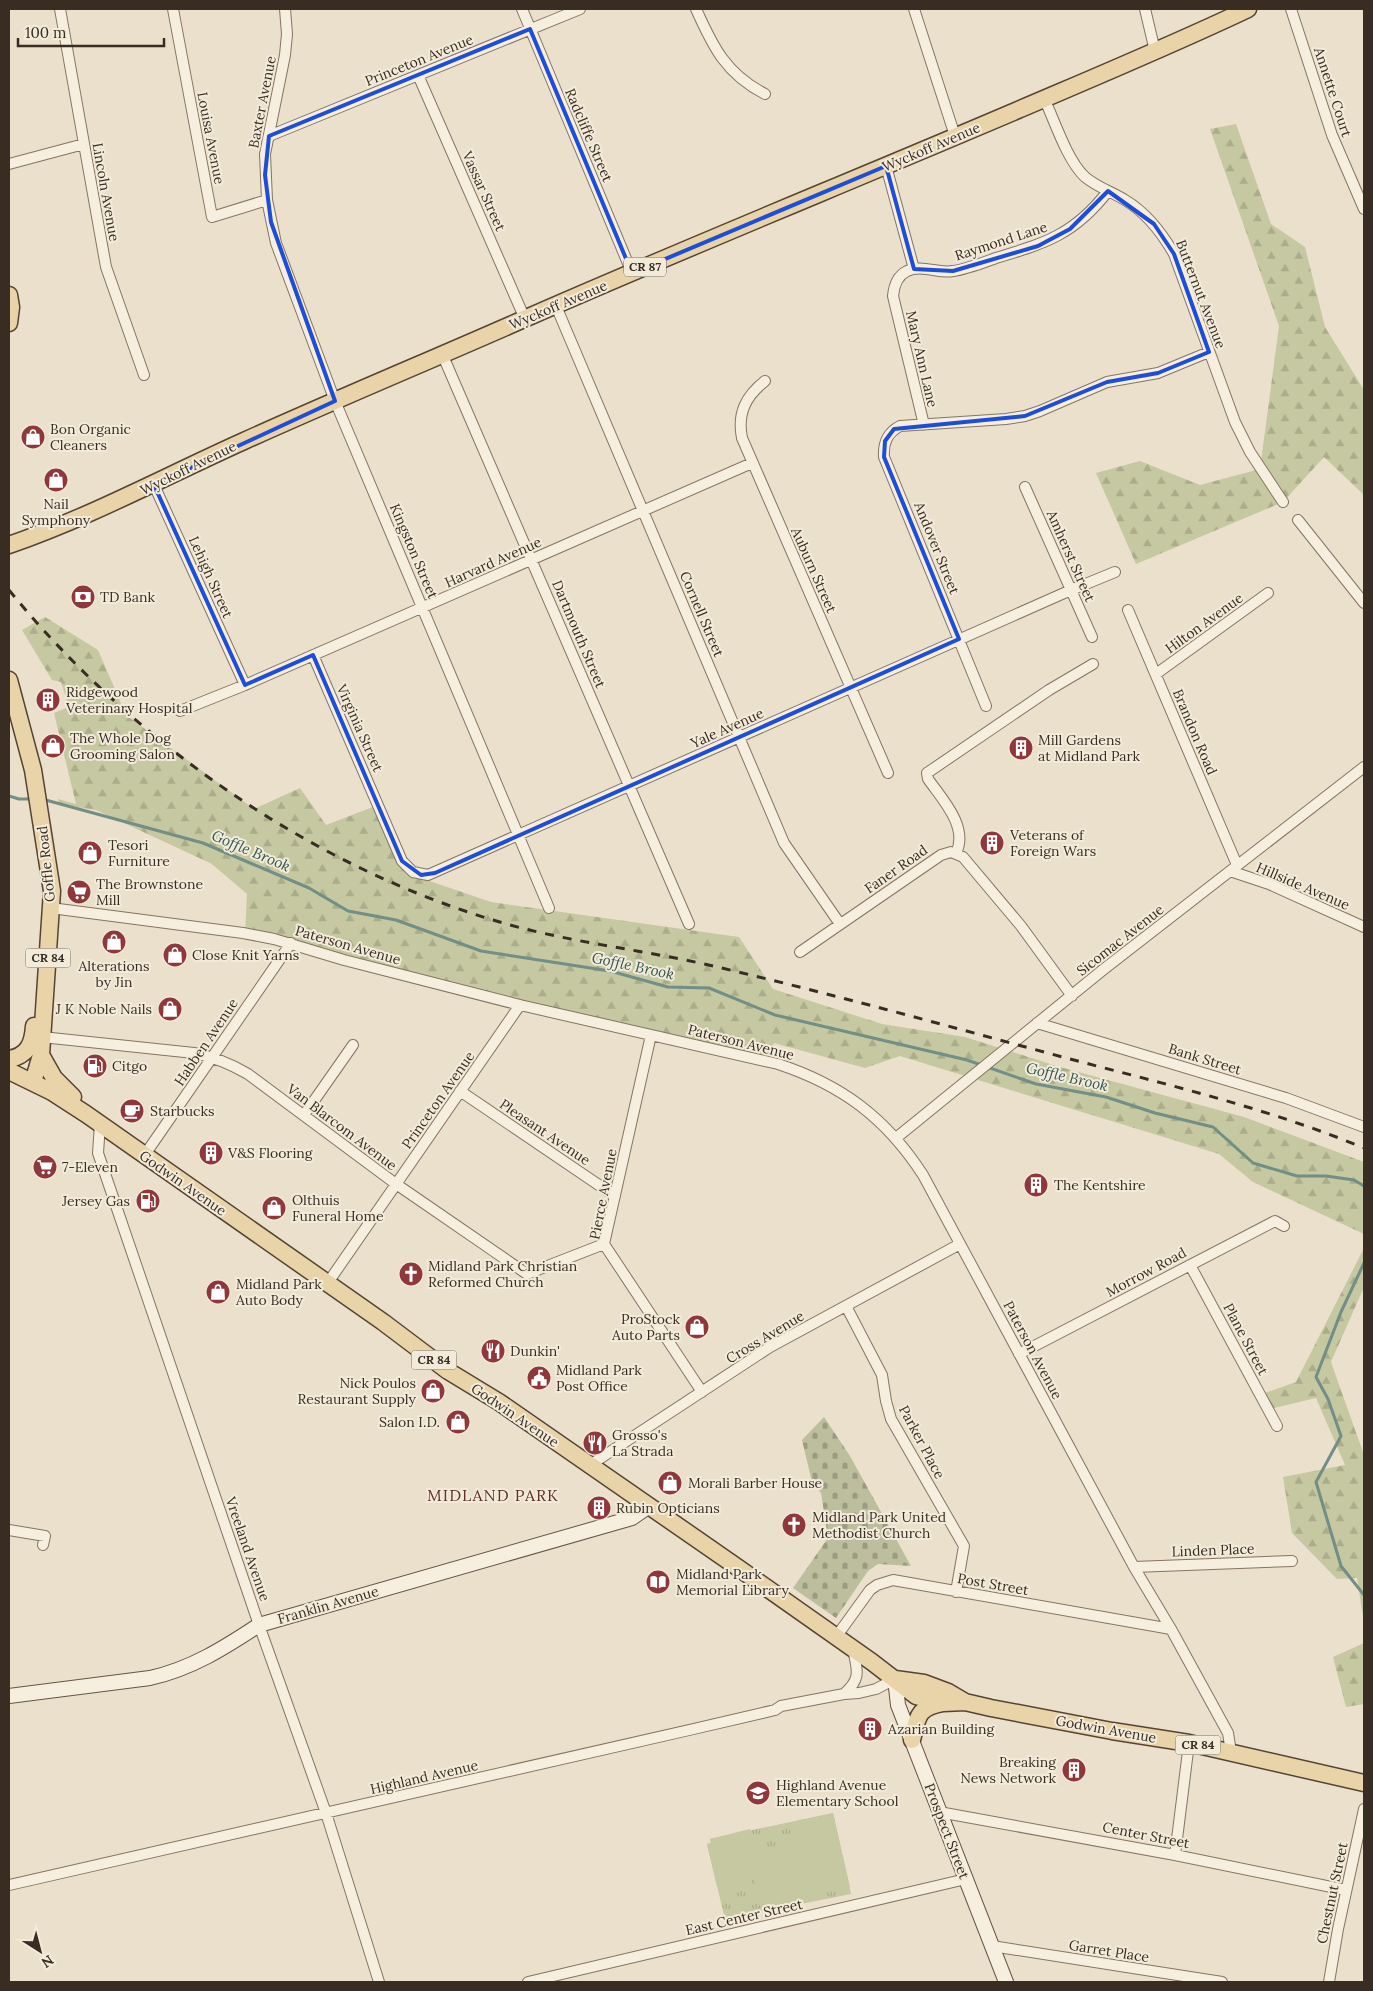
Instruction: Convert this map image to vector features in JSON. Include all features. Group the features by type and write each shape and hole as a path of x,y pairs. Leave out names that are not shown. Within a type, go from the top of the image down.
{"main road":[{"name":"Wyckoff Avenue","path":"9,545 38,535 154,485 242,442 335,401 1155,51 1248,9"},
{"path":"9,295 12,307 9,323"},
{"name":"Goffle Road","path":"9,680 28,749 36,788 52,891 41,1055 33,1082"},
{"path":"9,1059 20,1056 29,1048 33,1039 35,1017 45,1008"},
{"path":"41,1055 54,1078 86,1114"},
{"name":"Godwin Avenue","path":"9,1071 52,1092 86,1114 383,1322 448,1371 499,1402 853,1648 916,1696 943,1703 965,1702 1112,1731 1189,1743 1364,1783"},
{"name":"Godwin Avenue","path":"895,1679 924,1683 948,1692 965,1702"},
{"path":"912,1740 916,1721 920,1713 928,1706 943,1703"}],"street":[{"name":"Lincoln Avenue","path":"60,9 106,267 144,376"},
{"name":"Louisa Avenue","path":"173,9 212,217 267,200"},
{"name":"Baxter Avenue","path":"267,200 265,161 285,54 285,9"},
{"name":"Radcliffe Street","path":"522,9 632,273"},
{"name":"Princeton Avenue","path":"269,136 580,9"},
{"path":"696,9 718,54 741,79 765,94"},
{"path":"914,9 955,136"},
{"path":"1145,9 1155,51"},
{"name":"Annette Court","path":"1292,9 1332,135 1364,210"},
{"name":"Vassar Street","path":"418,75 525,319"},
{"name":"Butternut Avenue","path":"1044,98 1076,166 1095,184 1140,210 1164,237 1174,254 1229,407 1250,452 1283,502"},
{"path":"9,164 84,144"},
{"path":"886,166 914,269"},
{"name":"Raymond Lane","path":"914,269 953,272 1038,246 1078,223 1098,204 1108,191"},
{"name":"Kingston Street","path":"267,200 276,243 335,401 549,908"},
{"name":"Mary Ann Lane","path":"914,269 901,275 896,282 893,296 924,425 1024,416 1107,382 1158,373 1209,352"},
{"name":"Cornell Street","path":"556,306 784,843 840,924"},
{"name":"Dartmouth Street","path":"443,356 689,924"},
{"name":"Auburn Street","path":"765,381 748,398 741,416 742,438 888,773"},
{"name":"Andover Street","path":"924,425 900,426 894,430 885,441 884,457 986,706"},
{"name":"Harvard Avenue","path":"180,711 422,608 752,463"},
{"name":"Lehigh Street","path":"154,485 244,683"},
{"name":"Amherst Street","path":"1025,487 1092,637"},
{"path":"1298,520 1364,603"},
{"name":"Yale Avenue","path":"381,812 402,861 413,872 421,875 434,873 1115,572"},
{"name":"Hilton Avenue","path":"1156,674 1268,593"},
{"name":"Brandon Road","path":"1128,610 1156,674 1234,868"},
{"name":"Virginia Street","path":"313,655 381,812"},
{"path":"1072,996 998,898 963,856 956,853 960,844 958,825 928,779 927,773 1049,690 1092,664"},
{"name":"Sicomac Avenue","path":"896,1138 1037,1023 1364,767"},
{"name":"Faner Road","path":"800,952 941,855 951,852 956,853"},
{"name":"Hillside Avenue","path":"1234,868 1364,927"},
{"name":"Paterson Avenue","path":"51,908 243,933 291,943 352,962 520,1005 778,1064 825,1082 850,1097 881,1122 896,1138 923,1175 1134,1567 1171,1628 1228,1733 1231,1752"},
{"name":"Habben Avenue","path":"144,1156 291,943"},
{"name":"Princeton Avenue","path":"327,1284 520,1005"},
{"name":"Bank Street","path":"1037,1023 1286,1098 1364,1127"},
{"name":"Pierce Avenue","path":"651,1035 604,1244 702,1392"},
{"name":"Van Blarcom Avenue","path":"42,1037 194,1053 213,1057 234,1066 248,1074 396,1184 527,1274 604,1244"},
{"path":"304,1115 353,1045"},
{"name":"Pleasant Avenue","path":"460,1091 615,1196"},
{"name":"Vreeland Avenue","path":"100,1124 98,1153 259,1625 326,1813 379,1982"},
{"name":"Morrow Road","path":"1020,1354 1275,1220 1284,1226"},
{"name":"Cross Avenue","path":"590,1465 770,1347 960,1244"},
{"name":"Plane Street","path":"1190,1264 1277,1426"},
{"name":"Parker Place","path":"846,1306 882,1374 891,1420 964,1546 956,1592"},
{"name":"Franklin Avenue","path":"9,1696 150,1678 171,1673 209,1657 259,1625 632,1518 648,1507"},
{"path":"9,1530 45,1536 43,1545"},
{"name":"Linden Place","path":"1134,1567 1292,1561"},
{"name":"Post Street","path":"836,1637 870,1590 885,1581 902,1581 956,1592 1171,1628"},
{"path":"844,1694 854,1685 856,1676 853,1648"},
{"name":"Highland Avenue","path":"9,1885 775,1710 781,1706 859,1693 876,1689 895,1679"},
{"name":"Prospect Street","path":"895,1679 898,1705 1006,1982"},
{"path":"1175,1855 1189,1743"},
{"name":"Chestnut Street","path":"1329,1982 1332,1956 1364,1809"},
{"name":"Center Street","path":"940,1812 1175,1855 1346,1890"},
{"name":"East Center Street","path":"528,1982 966,1879"},
{"name":"Garret Place","path":"992,1946 1222,1982"}],"highlighted area":[{"path":"530,29 632,273 886,166 914,269 953,271 1038,246 1070,229 1108,191 1154,224 1174,254 1209,352 1158,373 1107,382 1025,416 894,429 885,441 884,457 959,639 435,873 421,875 402,861 313,655 245,685 154,485 335,401 271,222 265,175 269,136"}],"green space":[{"path":"1236,124 1271,224 1305,247 1325,327 1364,390 1364,495 1324,457 1283,502 1136,564 1096,473 1140,461 1200,485 1260,469 1279,326 1210,129"},
{"path":"45,617 98,650 126,715 254,809 300,788 326,825 378,805 409,874 491,902 739,937 773,989 882,1024 965,1037 1060,1067 1244,1117 1364,1162 1364,1234 1253,1182 1219,1154 900,1056 865,1068 774,1043 769,1063 245,933 247,894 212,864 96,810 59,804 58,799 76,804 54,713 69,707 61,682 52,680 22,630"},
{"path":"1364,1248 1364,1287 1331,1362 1364,1455 1364,1623 1357,1578 1337,1579 1292,1533 1283,1477 1345,1465 1316,1398 1270,1409 1262,1394 1296,1382"},
{"path":"824,1417 850,1456 911,1566 878,1564 868,1571 836,1618 793,1588 828,1538 821,1493 812,1482 802,1440"},
{"path":"1364,1643 1364,1704 1346,1707 1333,1657"},
{"path":"833,1813 851,1894 725,1919 707,1844 711,1843 710,1839"},
{"path":"833,1813 850,1887 761,1907 754,1878 717,1887 707,1844 711,1843 710,1839 750,1829 756,1853 794,1845 789,1823"}],"waterway":[{"name":"Goffle Brook","path":"9,796 19,799 33,799"},
{"name":"Goffle Brook","path":"42,799 203,843 309,888 348,911 396,920 481,951 610,971 668,987 709,988 775,1015 967,1060 1036,1084 1106,1097 1155,1113 1213,1127 1253,1163 1297,1176 1326,1176 1354,1180 1364,1186"},
{"name":"Goffle Brook","path":"1364,1263 1341,1312 1316,1377 1328,1399 1341,1436 1316,1482 1341,1566 1364,1595"}],"railway":[{"path":"9,590 57,645 110,697 167,746 227,790 290,831 356,866 424,896 520,928 686,960 758,977 1182,1088 1292,1121 1364,1148"}],"place":[{"name":"Bon Organic Cleaners","path":"33,437"},
{"name":"Nail Symphony","path":"56,480"},
{"name":"TD Bank","path":"83,597"},
{"name":"Ridgewood Veterinary Hospital","path":"48,700"},
{"name":"The Whole Dog Grooming Salon","path":"53,746"},
{"name":"Mill Gardens at Midland Park","path":"1021,748"},
{"name":"Veterans of Foreign Wars","path":"992,843"},
{"name":"Tesori Furniture","path":"90,853"},
{"name":"The Brownstone Mill","path":"79,892"},
{"name":"Alterations by Jin","path":"114,942"},
{"name":"Close Knit Yarns","path":"175,955"},
{"name":"J K Noble Nails","path":"170,1009"},
{"name":"Citgo","path":"95,1066"},
{"name":"Starbucks","path":"132,1111"},
{"name":"V&S Flooring","path":"211,1153"},
{"name":"7-Eleven","path":"45,1167"},
{"name":"The Kentshire","path":"1036,1185"},
{"name":"Jersey Gas","path":"148,1201"},
{"name":"Olthuis Funeral Home","path":"274,1208"},
{"name":"Midland Park Christian Reformed Church","path":"411,1274"},
{"name":"Midland Park Auto Body","path":"218,1292"},
{"name":"ProStock Auto Parts","path":"697,1327"},
{"name":"Dunkin'","path":"493,1351"},
{"name":"Midland Park Post Office","path":"539,1378"},
{"name":"Nick Poulos Restaurant Supply","path":"433,1391"},
{"name":"Salon I.D.","path":"458,1422"},
{"name":"Grosso's La Strada","path":"595,1443"},
{"name":"Morali Barber House","path":"670,1483"},
{"name":"Rubin Opticians","path":"599,1508"},
{"name":"Midland Park United Methodist Church","path":"794,1525"},
{"name":"Midland Park Memorial Library","path":"658,1582"},
{"name":"Azarian Building","path":"870,1729"},
{"name":"Breaking News Network","path":"1074,1770"},
{"name":"Highland Avenue Elementary School","path":"758,1793"}],"district":[{"name":"MIDLAND PARK","path":"493,1495"}]}
